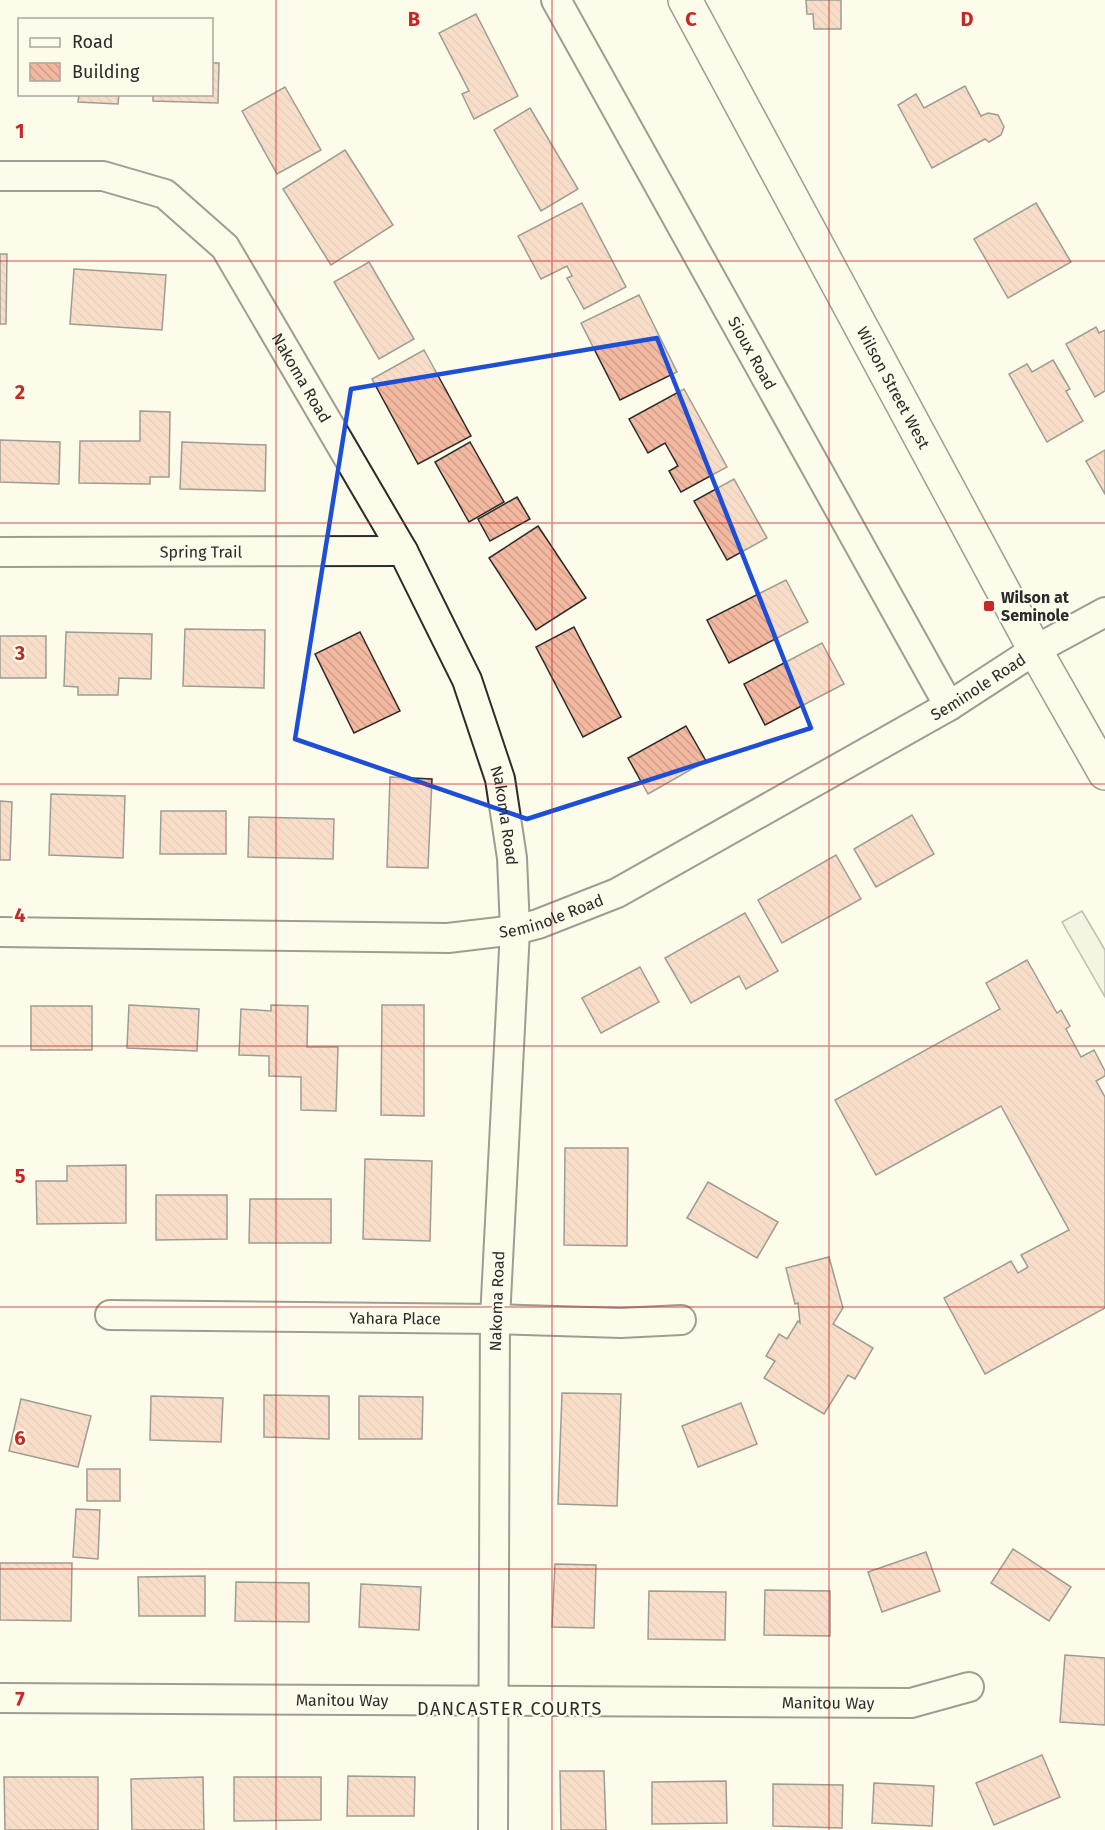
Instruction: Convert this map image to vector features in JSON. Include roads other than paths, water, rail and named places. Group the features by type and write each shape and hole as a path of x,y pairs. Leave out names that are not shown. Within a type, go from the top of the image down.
{"main road":[{"name":"Wilson Street West","path":"685,0 1035,650 1105,773"}],"street":[{"name":"Sioux Road","path":"556,0 949,706"},
{"name":"Nakoma Road","path":"0,176 104,176 165,194 225,247 403,551 467,680 500,779 512,858 515,930 495,1319 493,1830"},
{"name":"Spring Trail","path":"0,552 403,551"},
{"name":"Seminole Road","path":"0,932 448,938 515,930 538,924 617,893 949,706 1035,650 1105,612"},
{"name":"Yahara Place","path":"110,1315 495,1319 621,1323 681,1320"},
{"name":"Manitou Way","path":"0,1698 911,1703 969,1687"}],"place":[{"name":"Wilson at Seminole","path":"989,606"}],"district":[{"name":"DANCASTER COURTS","path":"510,1709"}]}
